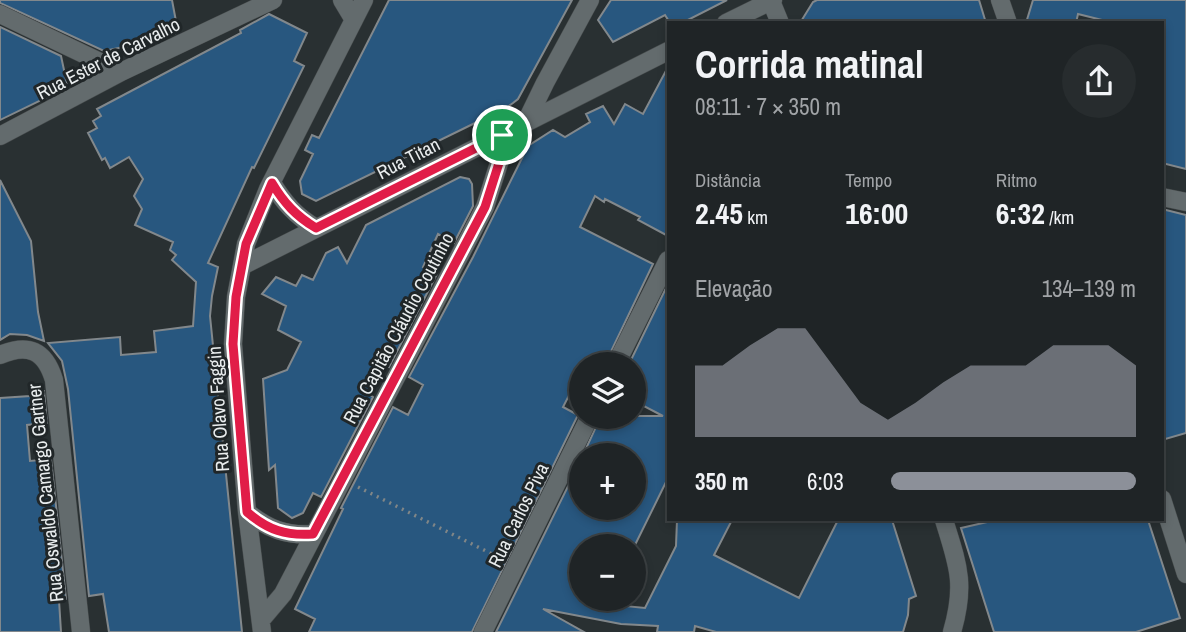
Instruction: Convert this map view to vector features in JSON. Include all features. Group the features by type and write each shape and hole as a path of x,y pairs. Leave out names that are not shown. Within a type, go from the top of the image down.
{"street":[{"name":"Rua Ester de Carvalho","path":"0,136 121,72 273,0"},
{"path":"342,0 354,20"},
{"name":"Rua Olavo Faggin","path":"261,626 247,512 233,344 236,297 246,244 272,183 364,0"},
{"path":"526,122 590,0"},
{"path":"1000,0 1007,21"},
{"path":"730,21 772,1 779,21"},
{"path":"0,14 121,72"},
{"name":"Rua Titan","path":"242,266 667,52"},
{"name":"Rua Capitão Cláudio Coutinho","path":"261,626 283,594 485,207 499,163 502,135"},
{"path":"272,183 282,200 296,215 316,228"},
{"path":"1164,197 1186,202"},
{"path":"622,352 667,262"},
{"name":"Rua Oswaldo Camargo Gartner","path":"0,355 18,349 30,349 41,355 50,365 82,632"},
{"name":"Rua Carlos Piva","path":"483,632 584,429"},
{"path":"1164,505 1186,575"},
{"path":"247,512 261,523 282,533 313,534"},
{"path":"944,521 959,566 961,587 960,608 952,632"}],"path":[{"path":"342,479 516,566"}],"building":[{"path":"0,0 172,0 178,32 163,39 104,51 0,3"},
{"path":"389,0 572,0 518,99 513,103 499,113 316,201 302,194 300,181 313,154 305,150 312,135 319,138"},
{"path":"611,0 727,0 686,21 669,21 665,15 613,42 598,20"},
{"path":"979,0 985,21 801,21 813,2"},
{"path":"1033,0 1186,0 1186,169 1164,164 1164,21 1106,21 1078,14 1076,21 1027,21"},
{"path":"269,14 307,33 294,61 304,66 254,168 252,167 208,263 218,267 210,316 242,632 109,632 103,594 89,596 68,389 62,361 48,343 120,337 121,355 156,352 154,331 193,326 196,282 172,260 176,255 170,250 173,242 135,225 142,209 134,196 143,179 129,157 110,168 105,158 102,160 88,133 97,128 93,121 101,116 97,109 241,33 240,30"},
{"path":"0,27 61,56 67,84 58,92 0,120"},
{"path":"667,69 667,235 638,220 640,217 595,196 580,227 653,264 611,352 569,352 569,395 563,407 569,410 569,429 571,429 472,632 309,632 315,619 295,609 343,509 341,508 393,407 408,415 423,385 409,377 528,146 553,130 565,137 590,122 586,114 603,106 614,124 625,104 643,114"},
{"path":"460,177 469,179 472,184 473,206 454,243 438,234 423,267 437,274 389,367 385,364 370,395 373,397 321,497 313,493 303,513 292,518 278,508 275,465 269,470 263,379 287,370 301,342 278,330 286,306 262,294 276,277 296,286 302,275 313,280 326,253 338,247 347,263 366,225"},
{"path":"0,180 31,241 38,312 44,341 27,335 10,334 0,340"},
{"path":"1164,210 1186,215 1186,433 1164,439"},
{"path":"667,286 667,480 640,534 569,534 569,611 646,611 676,546 677,521 731,521 714,555 799,598 838,521 892,521 916,596 909,599 903,632 716,632 695,626 694,632 657,632 658,626 621,624 543,609 584,632 496,632 569,484 569,520 646,520 646,443 589,443 595,429 646,429 646,416 663,416 646,407 646,352 635,352"},
{"path":"44,391 47,423 27,425 30,461 51,459 66,599 59,600 61,632 0,632 0,398 30,396 30,392"},
{"path":"992,521 1148,521 1180,618 1136,632 994,632 961,528"}],"route":[{"path":"502,135 499,163 485,207 313,534 294,535 267,527 247,512 233,344 236,297 246,244 272,183 282,200 296,215 316,228 502,135"}]}
